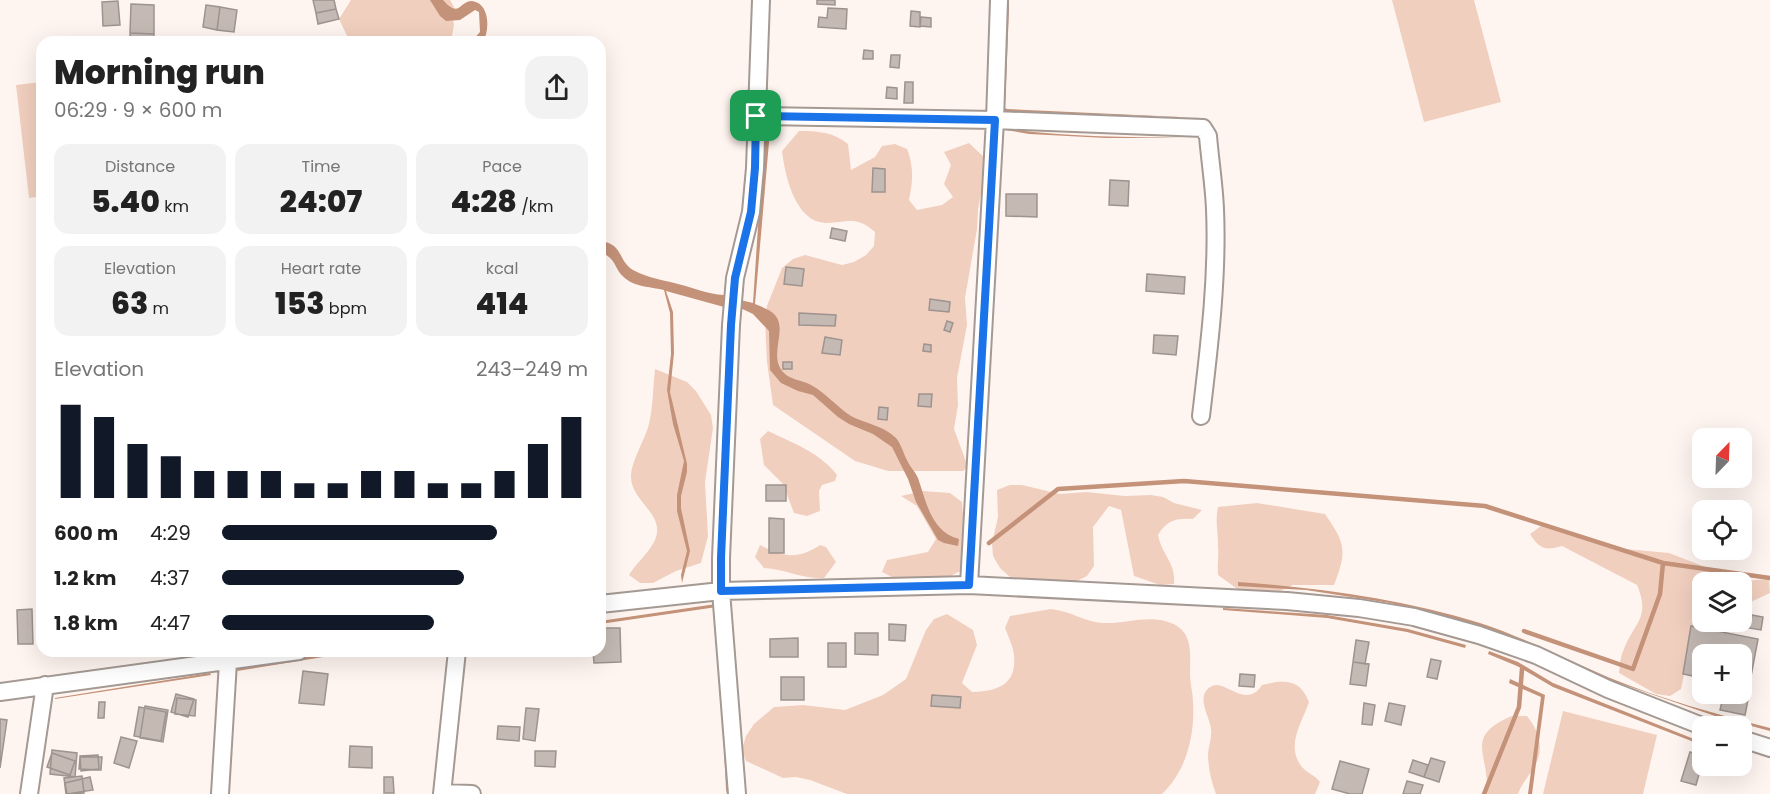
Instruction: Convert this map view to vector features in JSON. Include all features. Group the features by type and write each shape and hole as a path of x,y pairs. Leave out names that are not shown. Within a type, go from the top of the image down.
{"street":[{"path":"736,794 721,591 721,546 735,278 751,212 755,168 761,0"},
{"path":"969,585 995,120 999,0"},
{"path":"756,116 995,120 1203,128 1208,136 1215,209 1211,333 1201,416"},
{"path":"606,603 721,591 969,585 1287,601 1359,608 1414,617 1479,635 1536,655 1608,689 1692,722"},
{"path":"0,692 260,657"},
{"path":"456,657 442,793 471,794"},
{"path":"220,794 228,662"},
{"path":"29,794 45,685"},
{"path":"1752,742 1770,748"}],"shaded area":[{"path":"351,0 450,0 454,7 451,14 454,24 452,36 347,36 339,19"},
{"path":"430,0 443,0 456,9 468,2 478,3 487,18 485,36 476,36 480,32 479,12 475,10 460,20 446,21"},
{"path":"1008,0 1005,108 1202,118 1003,111"},
{"path":"1392,0 1474,0 1501,102 1424,122"},
{"path":"36,83 36,197 29,198 16,85"},
{"path":"771,119 755,304 771,312 778,321 780,328 777,358 779,365 786,375 816,388 851,416 880,427 896,438 918,478 931,515 942,530 959,539 958,546 938,540 916,502 908,479 892,447 873,434 838,417 813,395 781,383 770,370 769,331 753,314 734,305 736,299 753,303 765,120"},
{"path":"1001,128 1069,135 1182,138 1106,138 1029,134"},
{"path":"799,131 819,132 843,140 848,144 851,170 875,157 882,146 895,144 907,149 912,174 909,200 917,210 942,205 953,197 944,184 951,165 944,152 969,143 987,160 965,298 967,325 957,378 958,405 954,429 968,467 963,471 888,471 855,461 773,405 767,362 765,320 767,306 782,268 793,259 805,255 842,265 854,262 866,255 874,246 875,232 862,223 815,221 799,206 789,185 782,151"},
{"path":"606,242 613,245 624,262 639,273 724,295 724,307 666,291 673,312 674,353 670,392 687,464 681,508 690,551 682,583 681,575 687,551 677,511 677,495 684,461 673,424 667,390 671,354 670,313 664,290 630,282 619,272 606,255"},
{"path":"655,369 687,382 696,391 711,415 713,428 705,482 708,536 701,563 676,571 653,583 640,583 629,575 649,551 657,532 653,516 637,494 631,477 633,464 649,424"},
{"path":"768,431 814,454 837,475 835,481 822,485 819,491 820,511 807,516 794,513 783,484 764,465 760,439"},
{"path":"1010,485 1022,485 1060,494 1086,492 1125,496 1151,495 1202,510 1193,519 1182,519 1169,523 1158,535 1173,570 1174,584 1160,585 1134,576 1121,510 1109,506 1093,527 1094,566 1087,576 1075,582 1021,587 1000,568 993,556 992,543 998,517 997,490"},
{"path":"923,491 950,493 962,502 964,528 971,554 968,567 945,579 906,584 882,572 887,560 928,552 936,539 917,506 901,496"},
{"path":"1257,503 1325,514 1341,541 1342,548 1341,564 1334,585 1293,585 1280,591 1253,594 1240,591 1218,575 1218,507"},
{"path":"1541,526 1615,548 1669,553 1719,572 1692,572 1692,632 1700,632 1692,644 1681,689 1670,696 1656,694 1619,673 1623,652 1642,613 1641,596 1637,585 1562,546 1543,548 1530,534"},
{"path":"760,545 783,554 797,555 820,545 826,547 836,562 824,578 764,568 755,557"},
{"path":"1769,579 1770,593 1752,601 1752,580"},
{"path":"1238,582 1299,588 1420,607 1480,623 1513,635 1629,686 1726,716 1715,716 1610,680 1544,649 1444,616 1390,603 1306,590 1238,586"},
{"path":"716,604 721,610 729,794 726,789 717,607 606,623 606,620"},
{"path":"1223,608 1327,615 1408,629 1466,645 1465,648 1407,632 1327,618 1223,610"},
{"path":"1051,609 1103,623 1146,619 1163,620 1184,632 1190,652 1193,727 1188,751 1178,774 1162,794 847,794 810,780 796,777 783,778 746,761 742,749 746,736 754,724 774,707 803,705 845,710 883,695 906,679 926,630 934,619 947,614 973,630 977,645 962,683 972,692 997,688 1008,680 1014,665 1012,645 1005,628 1010,616"},
{"path":"1489,651 1518,662 1553,683 1692,738 1692,741 1553,687 1517,666 1488,654"},
{"path":"308,657 323,657 237,671 238,668"},
{"path":"210,673 211,675 55,699 55,698"},
{"path":"1510,679 1545,695 1532,794 1528,794 1541,697 1509,683"},
{"path":"1276,682 1297,685 1309,702 1296,734 1295,751 1302,767 1320,782 1315,794 1216,794 1209,763 1211,732 1204,706 1204,695 1212,686 1217,685 1249,695 1256,692 1262,685"},
{"path":"1563,711 1657,735 1643,794 1543,794"},
{"path":"1512,716 1527,716 1535,728 1540,749 1537,762 1518,794 1486,794 1483,740 1487,732 1496,724"},
{"path":"1752,723 1770,728 1770,731 1752,726"}],"building":[{"path":"313,0 334,0 336,9 316,13"},
{"path":"817,0 835,0 835,5 817,4"},
{"path":"118,1 120,25 103,26 102,2"},
{"path":"131,4 154,5 154,34 130,33"},
{"path":"206,5 220,7 217,30 203,27"},
{"path":"220,7 237,10 234,32 217,30"},
{"path":"828,8 847,9 846,29 818,27 819,17 827,18"},
{"path":"336,9 339,19 318,24 316,13"},
{"path":"911,11 920,12 920,27 910,26"},
{"path":"921,17 931,18 931,27 920,26"},
{"path":"130,33 154,34 154,36 130,36"},
{"path":"864,50 873,51 873,59 863,59"},
{"path":"891,55 900,55 899,68 890,67"},
{"path":"905,82 913,82 913,103 904,103"},
{"path":"887,87 897,88 897,99 886,98"},
{"path":"873,168 885,169 885,192 872,192"},
{"path":"1110,180 1129,181 1128,206 1109,205"},
{"path":"1006,194 1037,194 1037,217 1006,216"},
{"path":"832,228 847,231 845,241 830,238"},
{"path":"786,267 804,269 802,286 784,284"},
{"path":"1147,274 1185,277 1184,294 1146,291"},
{"path":"930,299 950,302 949,312 929,310"},
{"path":"799,313 836,315 835,326 799,325"},
{"path":"947,321 953,323 950,332 944,330"},
{"path":"1154,335 1178,336 1176,355 1153,353"},
{"path":"825,337 842,340 840,355 822,353"},
{"path":"924,344 931,345 931,352 923,351"},
{"path":"783,362 792,362 792,369 783,369"},
{"path":"919,394 932,394 931,407 918,406"},
{"path":"879,407 888,408 887,420 878,419"},
{"path":"766,485 786,485 786,501 766,501"},
{"path":"769,518 784,519 784,553 769,553"},
{"path":"32,609 33,644 18,644 17,610"},
{"path":"1752,615 1763,617 1761,630 1752,628"},
{"path":"889,624 906,625 905,641 889,640"},
{"path":"1691,626 1692,632 1722,632 1758,639 1752,671 1752,644 1692,644 1692,676 1683,674"},
{"path":"606,628 620,628 621,662 594,663 594,657 606,657"},
{"path":"855,633 878,633 878,655 855,654"},
{"path":"798,638 798,657 770,657 770,639"},
{"path":"1356,640 1369,642 1365,664 1353,662"},
{"path":"828,643 846,643 846,667 828,667"},
{"path":"1431,659 1441,661 1437,679 1427,677"},
{"path":"1353,662 1369,664 1366,686 1350,684"},
{"path":"303,671 328,674 324,705 299,703"},
{"path":"1240,674 1255,675 1254,687 1239,686"},
{"path":"781,677 804,677 804,700 781,700"},
{"path":"176,694 194,699 188,717 171,712"},
{"path":"932,695 961,697 960,708 931,706"},
{"path":"177,698 196,700 195,716 175,714"},
{"path":"99,702 105,702 104,718 98,718"},
{"path":"1364,703 1375,705 1372,725 1362,724"},
{"path":"1389,703 1405,706 1401,725 1385,721"},
{"path":"1721,704 1747,704 1745,715 1720,710"},
{"path":"145,706 168,710 163,742 140,738"},
{"path":"139,707 166,712 161,741 134,736"},
{"path":"526,708 539,709 535,741 523,739"},
{"path":"0,719 7,720 0,768"},
{"path":"498,726 520,727 519,741 497,739"},
{"path":"121,737 137,741 129,768 114,763"},
{"path":"350,746 372,747 372,768 349,767"},
{"path":"52,750 77,753 75,777 50,774"},
{"path":"535,751 556,751 555,767 535,766"},
{"path":"1690,752 1692,752 1692,776 1699,776 1696,785 1681,781"},
{"path":"52,753 75,761 70,775 47,767"},
{"path":"98,755 99,769 81,771 80,756"},
{"path":"80,757 102,757 101,770 79,769"},
{"path":"1431,758 1445,762 1439,782 1424,777"},
{"path":"1413,760 1428,765 1424,777 1409,772"},
{"path":"1340,761 1369,769 1362,794 1350,794 1332,789"},
{"path":"82,776 84,793 66,794 64,778"},
{"path":"90,777 93,790 67,794 65,783"},
{"path":"384,777 393,777 394,793 384,793"},
{"path":"1407,781 1423,785 1420,794 1403,794"}],"waterway":[{"path":"989,543 1058,489 1184,481 1485,506 1663,563 1770,578"},
{"path":"1524,631 1633,669 1660,594 1663,563"},
{"path":"1484,794 1519,707 1522,669"}],"route":[{"path":"756,116 995,120 969,585 721,591 731,325 735,278 751,212 756,116"}]}
